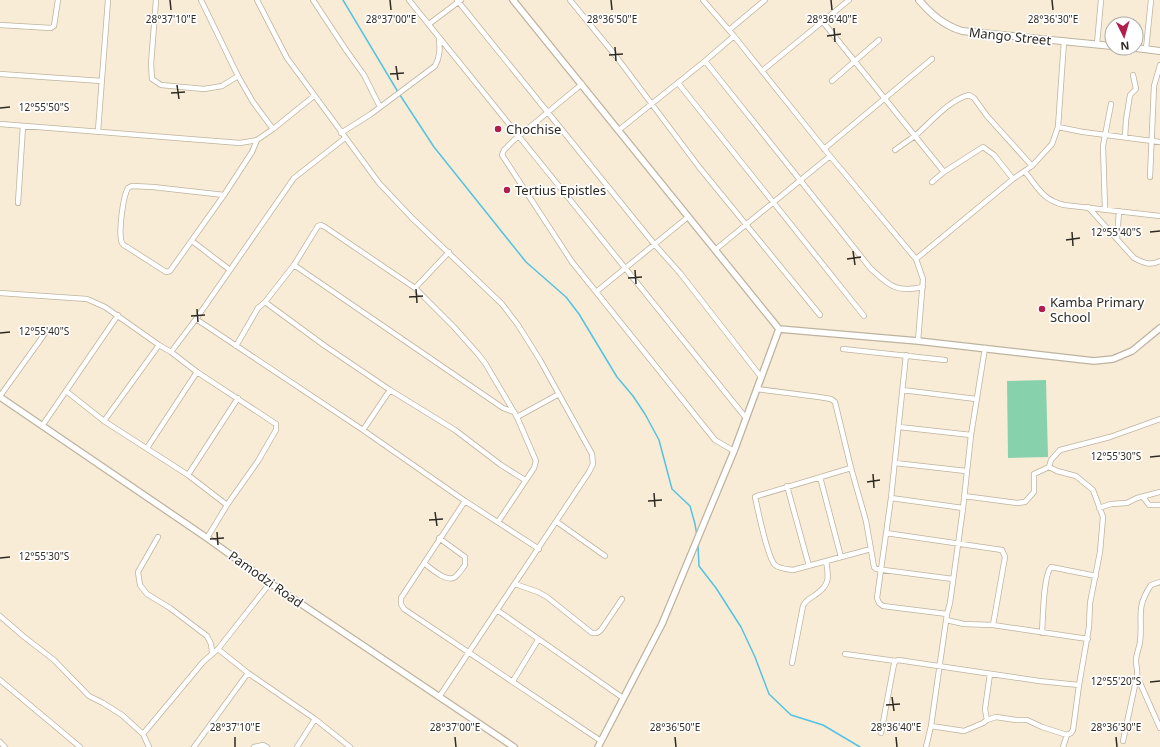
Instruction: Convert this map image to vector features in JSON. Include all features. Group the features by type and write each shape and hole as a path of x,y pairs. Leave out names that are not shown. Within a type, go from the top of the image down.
{"main road":[{"name":"Mango Street","path":"918,0 941,22 962,31 1104,45"},
{"path":"1146,49 1160,51"}],"street":[{"path":"0,25 51,28 54,26 58,0"},
{"path":"98,131 108,0"},
{"path":"156,0 151,64 152,79 155,82 161,86 204,89 222,86 238,76"},
{"path":"201,0 238,76 253,102 273,129"},
{"path":"257,0 287,58 341,133 379,182 412,218 502,304 518,325 540,360 592,454 593,464 590,472 439,697"},
{"path":"313,0 364,75 380,107"},
{"path":"408,0 429,24 439,39 746,418"},
{"path":"512,0 582,84 779,329 918,341 1094,361 1113,359 1132,351 1160,328"},
{"path":"570,0 615,55 699,167 820,315"},
{"path":"704,0 824,149 916,259 923,279 918,341"},
{"path":"729,30 765,0"},
{"path":"762,71 849,0"},
{"path":"1097,44 1101,0"},
{"path":"1146,49 1151,0"},
{"path":"429,24 459,1 655,245 680,273 761,377"},
{"path":"823,22 944,172"},
{"path":"618,130 678,83 734,36"},
{"path":"341,133 362,120 435,66 440,54 439,39"},
{"path":"832,81 880,40"},
{"path":"916,259 1013,179 1025,172 1052,144 1058,127 1064,41"},
{"path":"824,149 932,59"},
{"path":"705,61 871,269 887,283 897,288 908,290 923,287"},
{"path":"1150,177 1154,86 1160,65"},
{"path":"0,74 102,81"},
{"path":"1125,137 1130,95 1136,89 1132,75"},
{"path":"678,83 864,316"},
{"path":"582,84 518,137 504,150 502,155 572,262 715,440 734,451"},
{"path":"895,150 915,136 942,111 964,96 969,95 974,98 987,116 1032,166"},
{"path":"0,124 240,143 257,140 314,96"},
{"path":"1106,209 1103,146 1104,134 1111,104"},
{"path":"18,203 22,126"},
{"path":"1058,127 1082,132 1160,142"},
{"path":"171,352 196,319 294,178 345,138"},
{"path":"224,195 132,186 125,192 121,220 122,242 166,272 170,272 224,195 252,152 257,140"},
{"path":"932,182 944,172 979,148 983,147 994,155 1013,179"},
{"path":"715,250 830,156"},
{"path":"1025,172 1045,197 1064,205 1160,216"},
{"path":"1088,207 1134,258 1150,264 1160,261"},
{"path":"1117,239 1118,211"},
{"path":"596,292 688,217"},
{"path":"236,346 258,308 265,302 294,265 318,226 321,225 325,227 415,288 454,327 478,354 485,363 517,417 536,461 534,468 498,522"},
{"path":"192,241 230,270"},
{"path":"415,288 449,252"},
{"path":"294,265 502,408 514,412"},
{"path":"0,293 87,299 105,306 197,372 276,424 276,430 258,461 227,505 207,538"},
{"path":"265,302 325,346 390,390 455,430 501,465 525,480"},
{"path":"42,426 118,315"},
{"path":"196,319 363,430 465,501 539,549"},
{"path":"598,747 662,624 734,451 779,329"},
{"path":"0,396 46,332"},
{"path":"104,421 159,345"},
{"path":"926,747 931,726 946,620 950,603 963,508 970,435 985,348"},
{"path":"843,349 945,360"},
{"path":"906,355 891,498 877,598 879,603 883,606 947,614"},
{"path":"146,448 197,372"},
{"path":"757,389 819,397 830,399 835,402 866,522 874,567 953,579"},
{"path":"363,430 390,390"},
{"path":"902,390 976,399"},
{"path":"66,391 104,421 188,475 227,505"},
{"path":"517,417 558,394"},
{"name":"Pamodzi Road","path":"0,396 270,583 514,747"},
{"path":"188,475 238,398"},
{"path":"964,496 1008,503 1025,502 1034,492 1034,474 1049,467 1051,460 1060,450 1110,437 1160,419"},
{"path":"899,427 970,435"},
{"path":"895,463 966,471"},
{"path":"1049,467 1057,472 1076,476 1082,480 1092,490 1103,518 1096,576 1090,603 1090,627 1079,685 1073,730 1067,735 1063,747"},
{"path":"851,468 760,494 756,497 771,559 776,566 793,570 871,549"},
{"path":"820,477 841,557"},
{"path":"787,486 809,566"},
{"path":"1099,508 1110,504 1127,503 1143,496 1160,492"},
{"path":"1143,496 1148,505 1160,505"},
{"path":"891,498 963,508"},
{"path":"465,501 439,538 401,598 401,604 404,609 601,741"},
{"path":"557,522 605,556"},
{"path":"886,533 1002,550 1005,557 993,626"},
{"path":"158,537 138,572 140,585 147,594 170,608 207,636 211,644 212,652"},
{"path":"424,563 444,577 450,579 456,576 465,565 465,557 439,538"},
{"path":"792,663 802,606 826,584 829,575 826,561"},
{"path":"1042,633 1045,586 1049,570 1056,568 1096,576"},
{"path":"1123,741 1138,670 1136,656 1140,644 1141,604 1150,585 1160,582"},
{"path":"143,734 202,662 218,649 270,583"},
{"path":"515,584 538,592 546,597 592,633 597,633 602,630 622,599"},
{"path":"497,610 623,698"},
{"path":"0,616 22,636 54,660 89,696 103,702 122,715 143,734 149,747"},
{"path":"946,620 964,624 993,626 1088,639"},
{"path":"512,681 538,640"},
{"path":"218,649 248,673 315,719 350,747"},
{"path":"845,654 940,665 990,674 1079,685"},
{"path":"881,733 896,661"},
{"path":"194,747 248,673"},
{"path":"987,720 985,709 990,674"},
{"path":"1137,676 1160,728"},
{"path":"0,680 80,747"},
{"path":"931,726 964,731 996,717 1027,720 1042,727 1067,735"},
{"path":"297,747 315,719"},
{"path":"0,742 5,747"},
{"path":"254,747 263,745 267,747"}],"green space":[{"path":"1046,380 1048,457 1008,458 1007,381"}],"waterway":[{"path":"343,0 398,92"},
{"path":"400,95 434,147 526,262 566,297 579,314 617,377 633,396 645,414 659,440 672,489 690,506 697,536"},
{"path":"698,545 699,566 716,588 741,627 755,657 769,694 791,715 823,725 860,747"}],"place":[{"name":"Chochise","path":"498,129"},
{"name":"Tertius Epistles","path":"507,190"},
{"name":"Kamba Primary School","path":"1042,309"}]}
